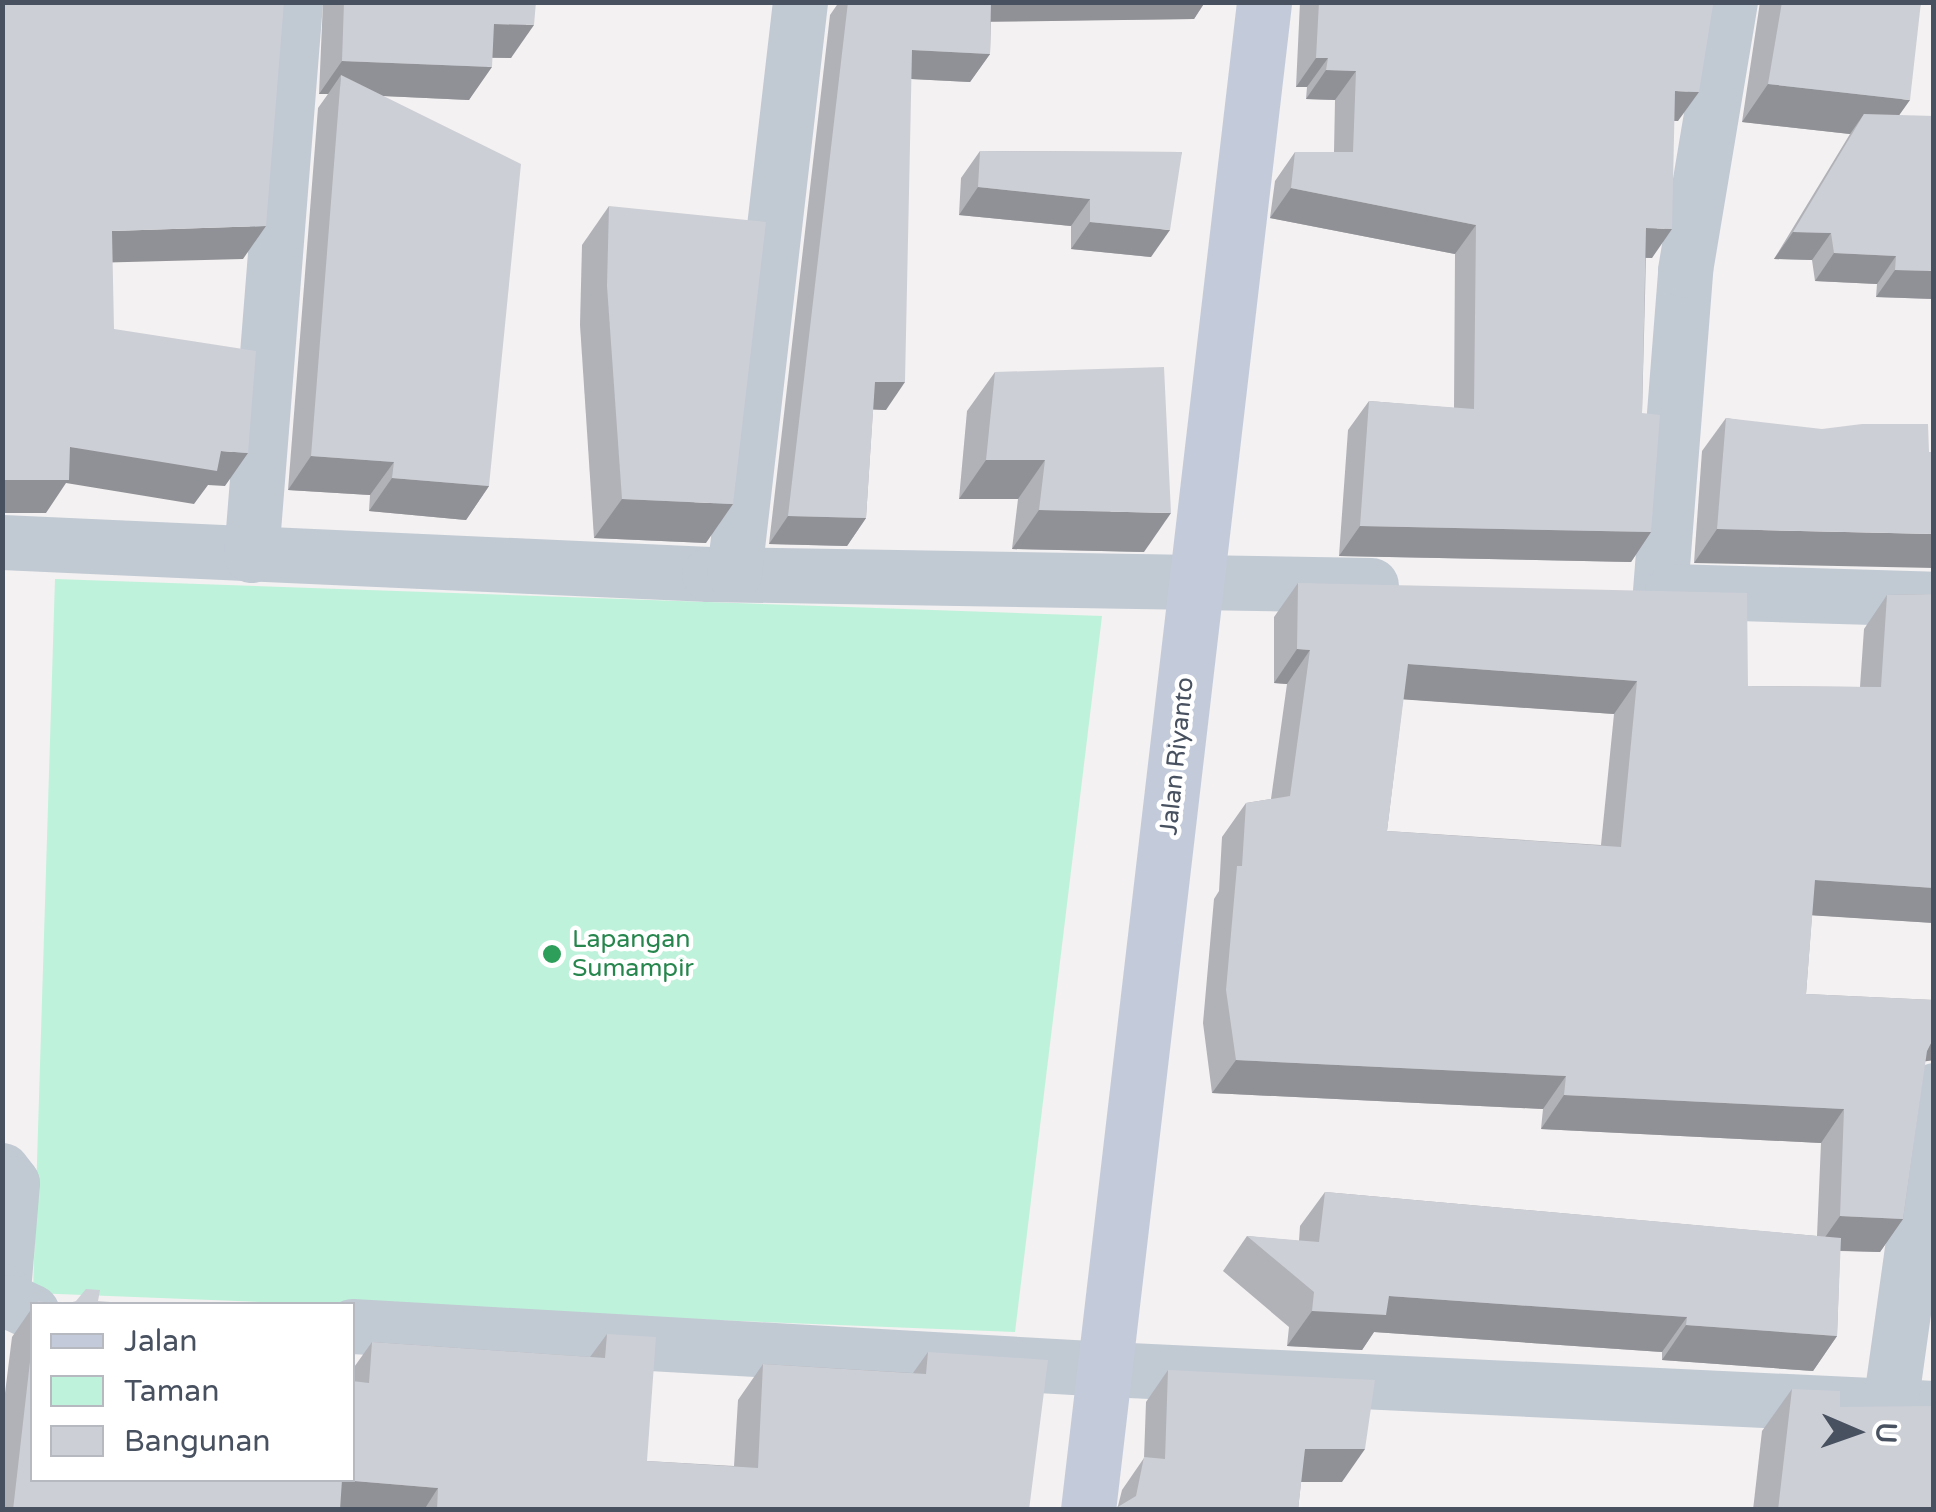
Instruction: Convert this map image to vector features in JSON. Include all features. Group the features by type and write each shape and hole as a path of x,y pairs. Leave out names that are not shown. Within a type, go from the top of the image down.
{"street":[{"path":"251,555 295,2"},
{"path":"734,573 800,2"},
{"name":"Jalan Riyanto","path":"1088,1510 1108,1369 1264,2"},
{"path":"1660,591 1685,270 1730,2"},
{"path":"2,542 734,573 1428,586"},
{"path":"1602,590 1934,599"},
{"path":"355,1326 1108,1369 1912,1406 1934,1090"},
{"path":"2,1170 12,1182 2,1291 10,1302 30,1311"}],"green space":[{"name":"Lapangan Sumampir","path":"55,579 1102,616 1015,1332 355,1306 355,1302 33,1293"}],"building":[{"path":"2,2 284,2 266,226 112,231 114,329 256,351 248,453 221,451 217,471 70,447 69,480 2,480"},
{"path":"344,2 536,2 534,25 494,24 492,67 342,61"},
{"path":"848,2 991,2 990,54 912,50 905,382 875,382 866,518 788,516"},
{"path":"1319,2 1713,5 1699,92 1675,91 1672,229 1646,228 1642,413 1660,415 1651,532 1360,526 1369,401 1474,409 1476,225 1291,188 1295,152 1353,152 1356,71 1326,70 1328,58 1316,58"},
{"path":"1782,2 1921,2 1910,100 1768,84"},
{"path":"341,75 521,164 489,486 392,478 394,462 311,456"},
{"path":"1864,114 1934,116 1934,271 1895,270 1896,256 1834,253 1831,233 1793,232"},
{"path":"980,151 1182,152 1170,230 1090,222 1090,199 978,187"},
{"path":"609,206 766,222 733,504 622,499 607,286"},
{"path":"1164,367 1171,513 1039,510 1045,460 986,460 995,372"},
{"path":"1726,418 1822,429 1862,424 1928,424 1929,452 1934,452 1934,534 1717,529"},
{"path":"1298,583 1747,593 1748,686 1881,687 1887,595 1934,594 1934,888 1815,880 1806,994 1934,1000 1934,1037 1927,1051 1903,1219 1840,1216 1844,1109 1564,1095 1566,1076 1236,1060 1226,990 1246,803 1290,796 1310,650 1297,649","holes":["1408,664 1637,681 1621,847 1387,831"]},
{"path":"1325,1192 1841,1238 1837,1336 1686,1325 1687,1317 1389,1296 1386,1315 1312,1311 1314,1292 1247,1236 1319,1242"},
{"path":"86,1289 100,1290 98,1301 110,1302 73,1302"},
{"path":"607,1334 656,1337 647,1461 758,1468 763,1364 926,1374 928,1352 1048,1360 1029,1510 437,1510 438,1488 355,1481 355,1381 369,1383 372,1342 605,1358"},
{"path":"30,1361 30,1482 342,1482 340,1510 13,1510"},
{"path":"1168,1370 1375,1380 1365,1449 1305,1449 1298,1510 1116,1510 1136,1496 1144,1457 1165,1459"},
{"path":"1792,1389 1840,1391 1840,1407 1934,1406 1934,1510 1778,1510"}],"place":[{"name":"Lapangan Sumampir","path":"552,954"}]}
